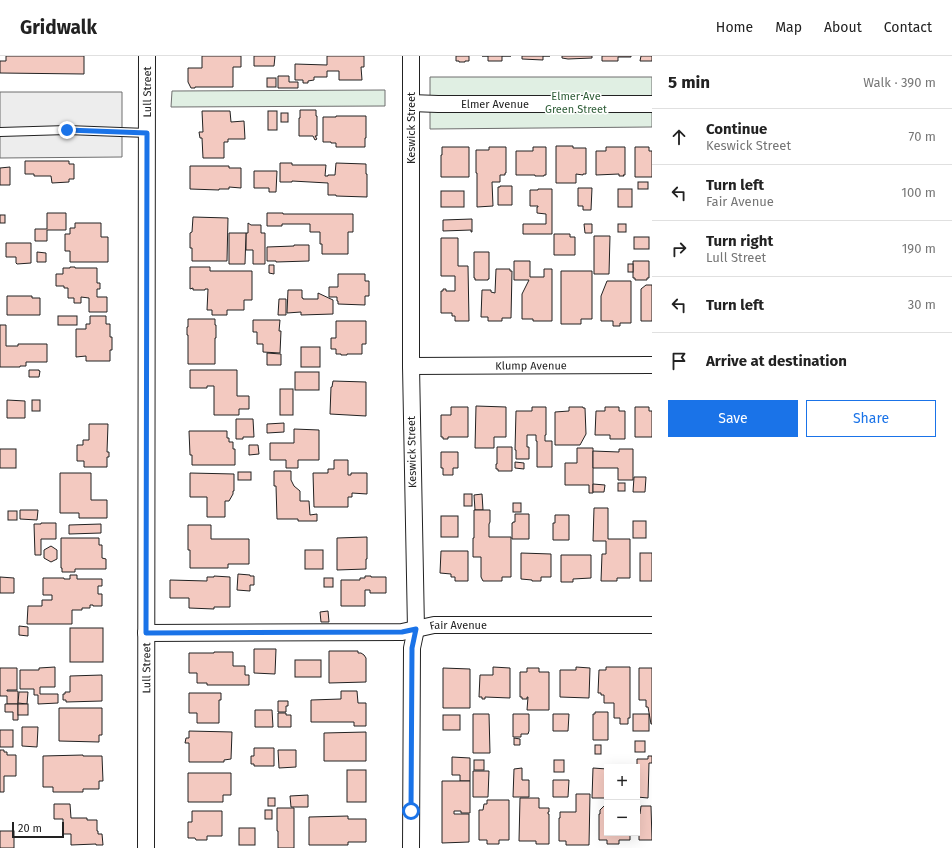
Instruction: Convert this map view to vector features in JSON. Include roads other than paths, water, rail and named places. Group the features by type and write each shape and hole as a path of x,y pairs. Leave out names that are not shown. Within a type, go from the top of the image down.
{"street":[{"name":"Lull Street","path":"146,848 147,56"},
{"name":"Keswick Street","path":"411,56 411,366 416,629 412,648 411,848"},
{"name":"Elmer Avenue","path":"411,102 438,104 652,104"},
{"name":"Klump Avenue","path":"411,366 652,365"},
{"name":"Fair Avenue","path":"146,633 402,632 434,625 652,625"}],"lane":[{"path":"0,132 67,130 147,133"}],"park label":[{"name":"Elmer Ave Green Street","path":"576,102"}]}
